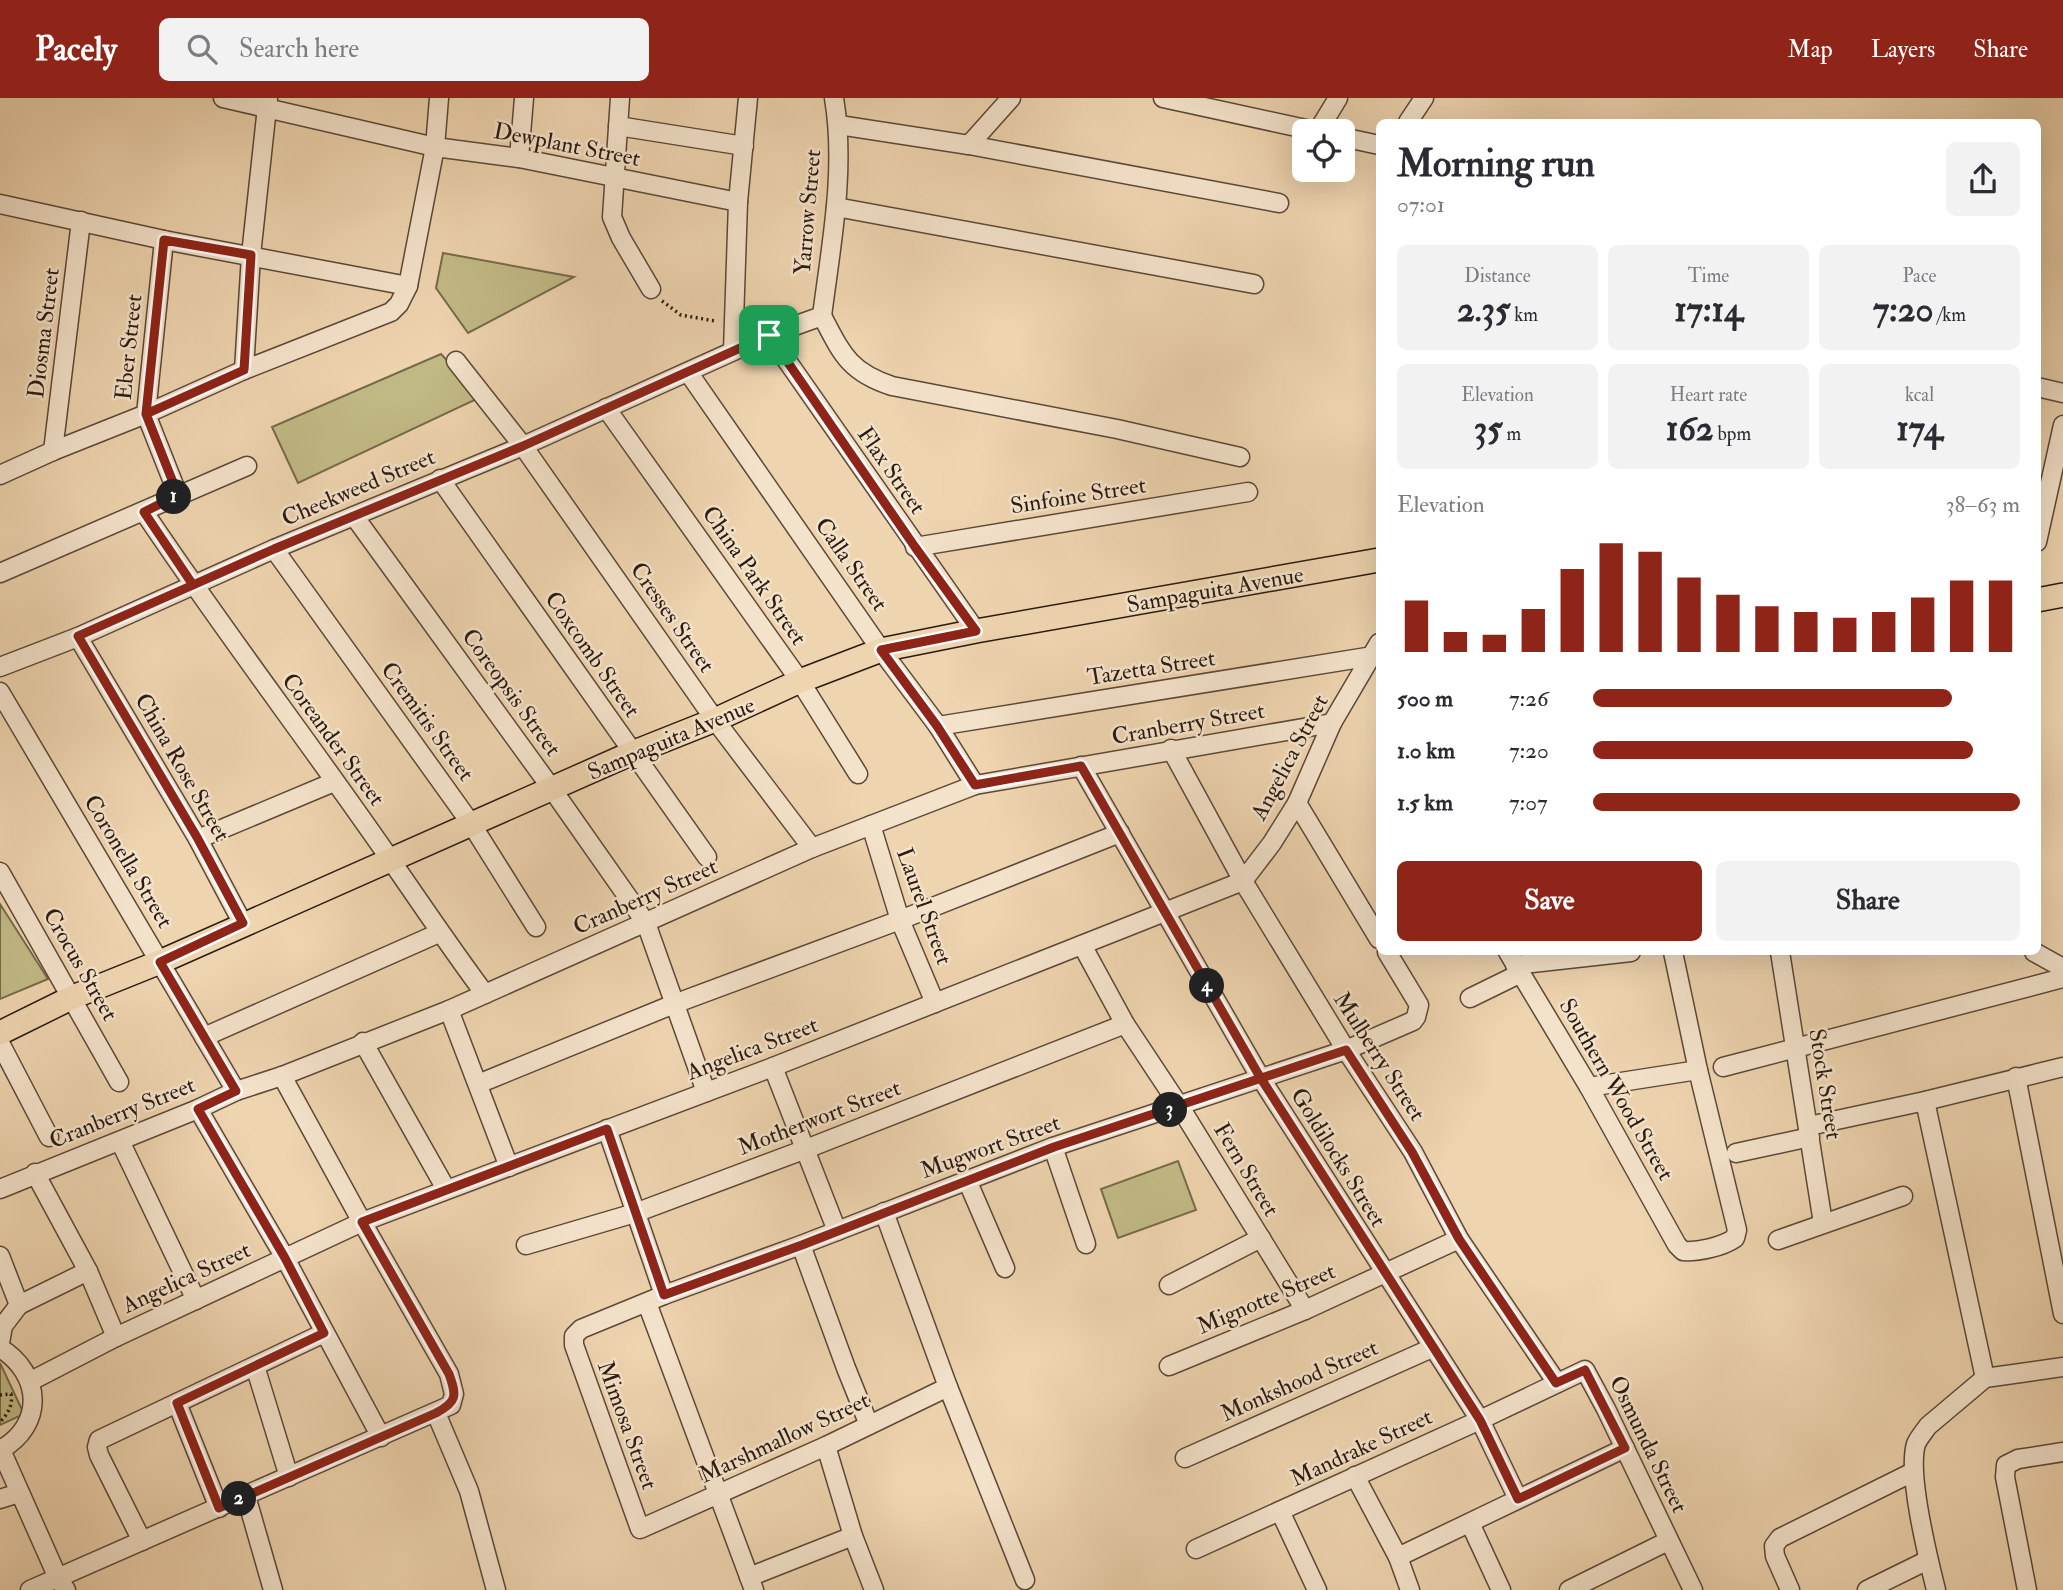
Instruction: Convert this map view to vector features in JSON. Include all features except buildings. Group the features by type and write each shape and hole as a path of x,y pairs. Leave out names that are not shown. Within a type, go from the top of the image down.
{"main road":[{"name":"Sampaguita Avenue","path":"0,1033 73,997 160,962 632,753 715,720 800,681 881,650 1376,561"},
{"path":"2041,598 2063,595"}],"street":[{"name":"Dewplant Street","path":"223,98 267,104 435,146 519,158 738,202"},
{"path":"0,475 244,370 391,312 399,304 408,286 435,146 439,98"},
{"path":"519,158 524,98"},
{"path":"620,98 612,216 621,238 651,289"},
{"path":"733,351 738,202 748,98"},
{"name":"Yarrow Street","path":"822,316 836,207 839,125 834,98"},
{"path":"969,145 1011,98"},
{"path":"1163,98 1292,126"},
{"path":"1325,119 1338,98"},
{"path":"1410,119 1424,98"},
{"path":"244,370 251,255 267,104"},
{"path":"839,125 969,145 1279,203"},
{"path":"618,127 744,146"},
{"path":"1355,140 1376,144"},
{"path":"0,204 164,240 408,286"},
{"path":"836,207 1254,284"},
{"name":"Diosma Street","path":"53,451 81,220"},
{"name":"Eber Street","path":"164,240 146,414 178,495"},
{"path":"769,335 822,316 848,362 863,375 892,386 1116,429 1240,457"},
{"name":"Cheekweed Street","path":"0,667 523,446 769,335"},
{"name":"Flax Street","path":"769,335 976,631"},
{"name":"Cresses Street","path":"456,361 523,446 715,720 812,848"},
{"name":"Calla Street","path":"688,372 937,726 975,785"},
{"path":"2041,388 2063,393"},
{"name":"China Park Street","path":"607,408 800,681 858,774"},
{"path":"2041,524 2063,425"},
{"path":"0,573 247,466"},
{"name":"Coxcomb Street","path":"440,479 707,857"},
{"name":"Sinfoine Street","path":"915,547 1248,492"},
{"name":"Coreander Street","path":"144,512 193,585 390,859 439,933 485,994"},
{"name":"Coreopsis Street","path":"354,516 646,923 706,1092"},
{"name":"Cremitis Street","path":"274,549 472,825 536,927"},
{"name":"China Rose Street","path":"78,636 198,839 243,923"},
{"name":"Angelica Street","path":"31,1381 116,1337 362,1222 773,1067 1242,881 1272,843 1297,803 1332,723 1376,650"},
{"name":"Tazetta Street","path":"937,726 1376,650"},
{"name":"Coronella Street","path":"0,692 236,1091"},
{"name":"Cranberry Street","path":"0,1189 236,1091 282,1076 449,1010 812,848 975,785 1332,723"},
{"name":"Mulberry Street","path":"1171,750 1242,881 1412,1152 1459,1239 1556,1383"},
{"name":"Goldilocks Street","path":"1081,766 1260,1077 1480,1420 1518,1499"},
{"path":"198,839 334,782"},
{"path":"1297,803 1376,934"},
{"name":"Laurel Street","path":"871,825 900,920 935,1003"},
{"path":"478,1084 674,1004 900,920 1120,833"},
{"name":"Crocus Street","path":"0,872 119,1082"},
{"path":"204,1037 439,933"},
{"name":"Fern Street","path":"1082,945 1125,1024 1180,1107 1305,1310"},
{"name":"Mugwort Street","path":"573,1336 581,1329 664,1295 802,1245 1054,1147 1346,1050 1412,1021 1419,1005 1389,955"},
{"path":"1471,998 1514,963 1599,955"},
{"path":"1590,1087 1698,1070 1674,955"},
{"name":"Stock Street","path":"1781,955 1823,1223"},
{"path":"2039,955 2063,968"},
{"name":"Southern Wood Street","path":"1514,963 1590,1087 1682,1251 1692,1252 1729,1242 1735,1238 1737,1230 1698,1070"},
{"path":"1723,1067 2063,978"},
{"path":"449,1010 509,1167"},
{"name":"Motherwort Street","path":"526,1245 635,1213 1125,1024"},
{"path":"363,1042 446,1189"},
{"path":"0,1043 49,1137"},
{"path":"773,1067 836,1231"},
{"path":"1736,1153 1809,1131 2063,1067"},
{"path":"30,1590 62,1584 142,1541 451,1405 453,1385 449,1374 282,1076"},
{"path":"2016,1077 2063,1314"},
{"path":"1925,1101 1984,1378"},
{"path":"198,1109 285,1258 381,1437"},
{"path":"607,1129 664,1295"},
{"path":"120,1141 195,1300"},
{"path":"1054,1147 1086,1244"},
{"path":"35,1173 88,1271 116,1337"},
{"path":"967,1180 1005,1268"},
{"path":"1778,1240 1903,1196"},
{"path":"884,1212 948,1387 1025,1580"},
{"path":"1169,1284 1261,1238"},
{"name":"Mignotte Street","path":"1169,1366 1305,1310 1459,1239"},
{"path":"802,1245 869,1425"},
{"path":"0,1256 19,1305"},
{"path":"0,1343 3,1326 19,1305 88,1271"},
{"path":"647,1303 751,1583 853,1536"},
{"path":"142,1541 97,1447 99,1440 324,1333"},
{"name":"Mimosa Street","path":"573,1336 573,1345 640,1529"},
{"path":"0,1348 14,1356 31,1381 33,1402 30,1418 22,1433 0,1450 62,1584"},
{"name":"Monkshood Street","path":"1185,1458 1432,1348"},
{"path":"255,1366 289,1478"},
{"path":"1936,1590 1928,1560 1913,1472 1916,1445 1921,1435 1984,1378 2063,1367"},
{"name":"Mandrake Street","path":"1196,1549 1585,1370"},
{"name":"Osmunda Street","path":"1585,1370 1693,1590"},
{"name":"Marshmallow Street","path":"640,1529 718,1496 948,1387"},
{"path":"177,1403 219,1508"},
{"path":"436,1413 469,1491 496,1590"},
{"path":"825,1446 873,1590"},
{"path":"1398,1558 1625,1448"},
{"path":"2027,1590 2005,1476 2006,1465 2018,1459 2063,1452"},
{"path":"1790,1590 1775,1556 1774,1546 1780,1538 1913,1472"},
{"path":"1355,1476 1398,1558 1410,1590"},
{"path":"0,1500 19,1493"},
{"path":"246,1496 273,1590"},
{"path":"1280,1511 1317,1590"},
{"path":"1469,1523 1501,1590"},
{"path":"1569,1590 1595,1584 1668,1541"},
{"path":"1867,1590 1928,1560"}],"path":[{"path":"651,289 665,305 681,315 734,325"},
{"path":"0,1395 11,1394 12,1398 7,1413 0,1422"}],"shaded area":[{"path":"443,253 574,277 468,333 436,288"},
{"path":"441,354 481,397 298,483 272,427"},
{"path":"0,904 48,979 0,999"},
{"path":"1178,1161 1196,1210 1118,1238 1101,1189"},
{"path":"0,1363 24,1414 0,1425"}],"route":[{"path":"769,335 523,446 193,585 144,512 178,495 146,414 244,370 251,255 164,240 146,414 178,495 144,512 193,585 78,636 198,839 243,923 160,962 236,1091 198,1109 285,1258 324,1333 177,1403 219,1508 451,1405 454,1394 449,1374 362,1222 607,1129 664,1295 802,1245 1054,1147 1180,1107 1260,1077 1346,1050 1412,1152 1459,1239 1556,1383 1585,1370 1625,1448 1518,1499 1480,1420 1260,1077 1081,766 975,785 937,726 881,650 976,631 769,335"}]}
